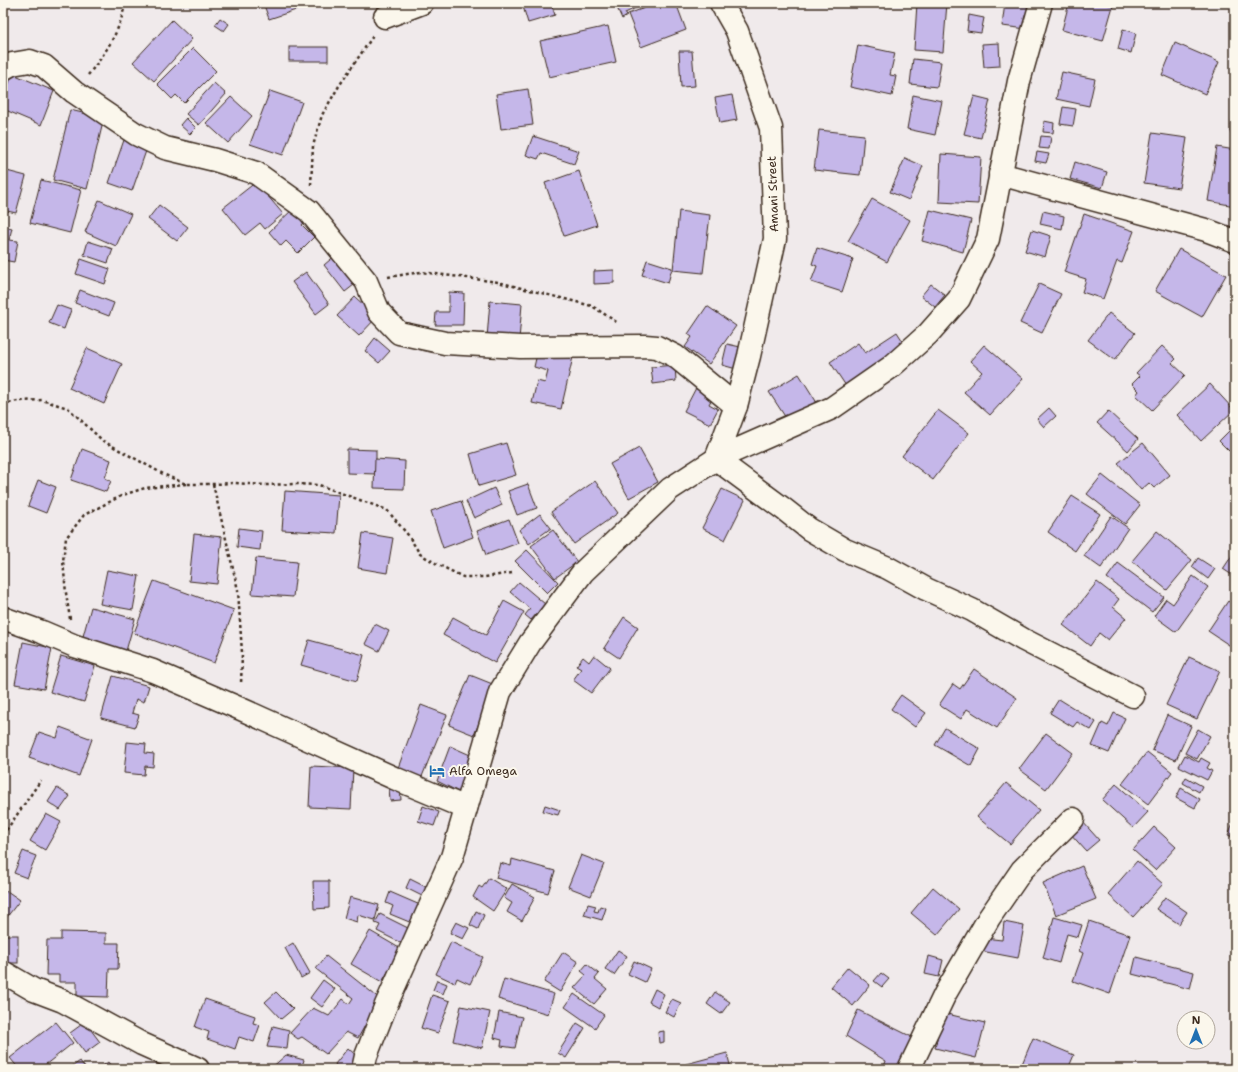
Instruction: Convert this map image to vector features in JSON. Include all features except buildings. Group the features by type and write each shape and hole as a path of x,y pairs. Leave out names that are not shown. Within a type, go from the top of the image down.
{"street":[{"path":"385,17 422,3"},
{"name":"Amani Street","path":"716,460 736,406 749,356 775,239 771,128 736,31 721,3"},
{"path":"362,1069 386,1005 452,857 500,692 530,643 582,572 670,489 716,460 832,408 891,368 928,334 959,299 988,239 1019,81 1041,3"},
{"path":"3,69 12,64 30,61 44,66 74,92 136,134 165,148 215,160 256,173 309,211 366,281 379,312 399,333 445,343 520,347 657,347 675,356 736,406"},
{"path":"1000,174 1206,230 1235,241"},
{"path":"716,460 785,510 808,529 844,550 888,568 926,589 972,610 1024,640 1133,696"},
{"path":"3,618 75,646 153,671 241,708 367,766 466,808"},
{"path":"909,1069 945,994 989,918 1022,870 1073,819"},
{"path":"3,972 34,990 64,1000 142,1044 198,1069"}],"path":[{"path":"74,92 96,65 110,44 123,16 125,3"},
{"path":"309,211 313,146 322,115 339,86 366,48 385,17"},
{"path":"366,281 421,272 498,282 592,306 624,326"},
{"path":"3,404 18,401 42,400 68,408 103,441 155,470 186,484"},
{"path":"75,646 66,593 63,561 66,538 84,515 123,495 145,488 186,484 234,483 265,485 319,485 387,510 408,535 420,554 463,577 485,577 512,573"},
{"path":"213,484 238,590 242,653 241,708"},
{"path":"3,835 41,780"}],"place":[{"name":"Alfa Omega","path":"437,771"}]}
